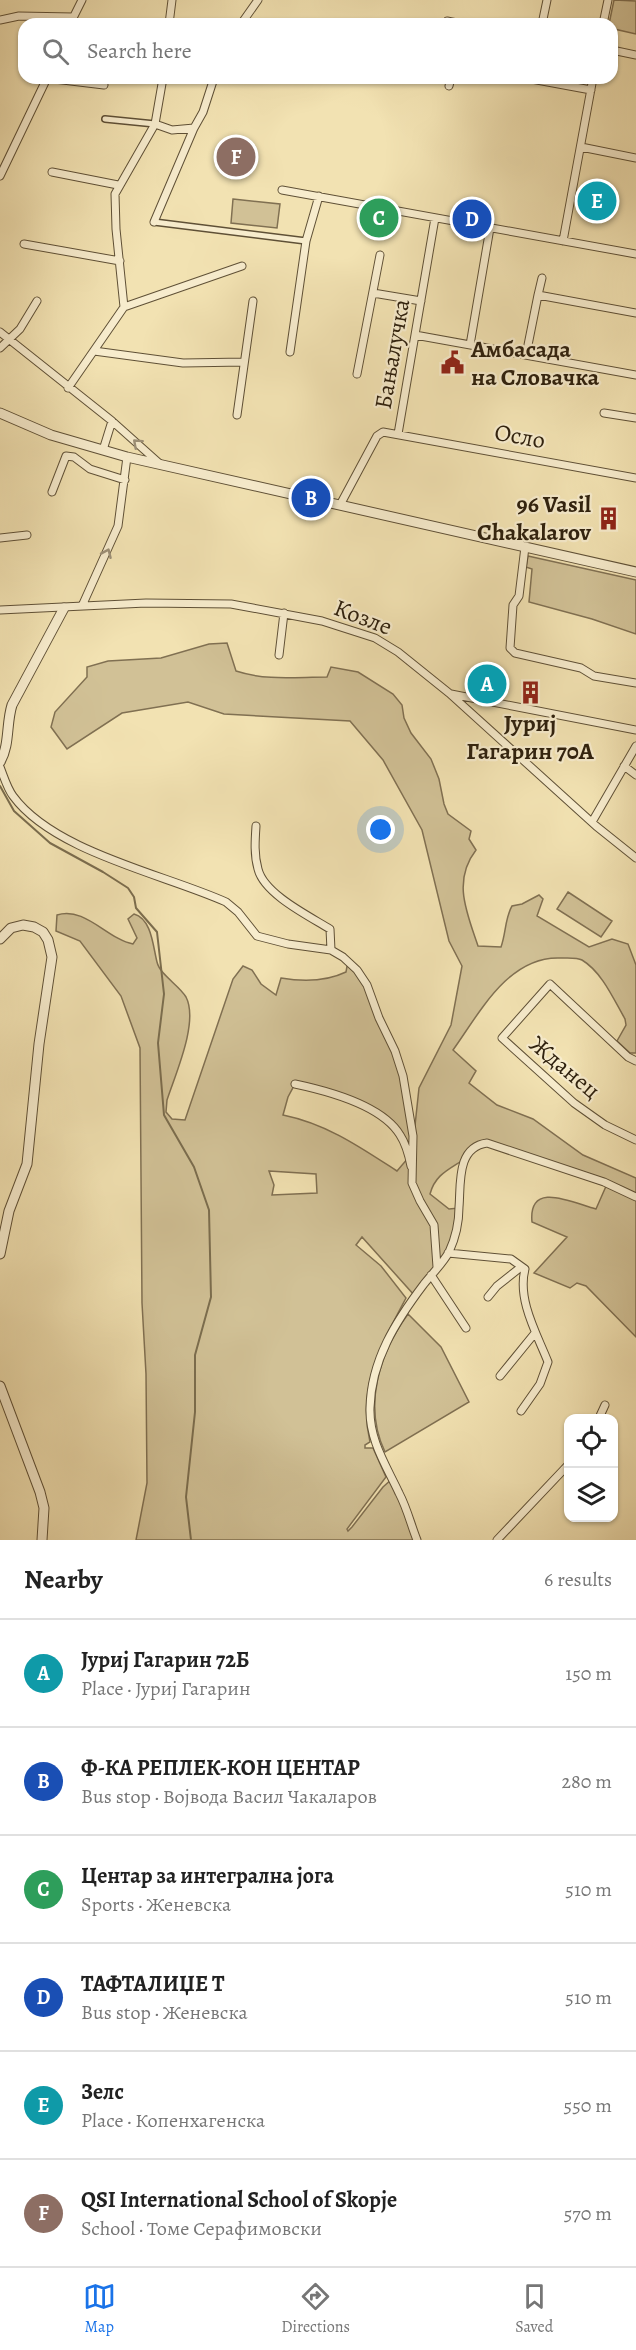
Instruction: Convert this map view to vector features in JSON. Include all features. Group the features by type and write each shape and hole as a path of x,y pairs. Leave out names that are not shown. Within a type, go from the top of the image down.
{"street":[{"path":"73,18 82,0"},
{"path":"170,18 172,0"},
{"path":"245,18 258,0"},
{"path":"543,18 547,0"},
{"path":"604,18 608,0"},
{"path":"0,20 19,16 46,18"},
{"path":"618,51 636,55"},
{"path":"0,176 44,84"},
{"path":"97,84 105,85"},
{"path":"124,307 114,200 118,185 155,124 162,84"},
{"path":"212,84 154,222 306,241"},
{"path":"558,84 591,90"},
{"path":"563,241 592,84"},
{"path":"105,119 155,124 172,130 194,128"},
{"path":"581,147 636,158"},
{"path":"52,172 118,185"},
{"path":"282,190 636,254"},
{"path":"290,352 306,241 319,196"},
{"name":"Бањалучка","path":"340,505 377,436 384,432 398,434 435,218"},
{"path":"470,345 490,228"},
{"path":"24,244 120,261"},
{"path":"357,374 381,255"},
{"path":"68,388 124,307 242,266"},
{"path":"526,355 542,278"},
{"path":"373,293 421,301"},
{"path":"538,295 636,313"},
{"path":"0,348 10,341 37,301"},
{"path":"237,415 253,301"},
{"path":"0,332 112,421 161,465"},
{"path":"415,334 636,375"},
{"path":"94,351 183,363 244,362"},
{"path":"604,412 636,418"},
{"path":"0,413 51,435 127,457 636,572"},
{"path":"103,450 112,421"},
{"name":"Осло","path":"398,434 636,477"},
{"path":"52,492 66,456 74,457 90,469 125,480"},
{"path":"82,606 118,526 127,457"},
{"path":"0,538 27,535"},
{"path":"525,547 519,596 513,604 510,648 512,651 581,668 594,676 636,683"},
{"name":"Козле","path":"0,610 192,602 231,604 322,621 375,638 398,652 448,693 592,822 636,858"},
{"path":"0,762 7,744 8,719 12,705 64,608"},
{"path":"279,655 284,613"},
{"path":"448,693 636,730"},
{"path":"592,822 636,746"},
{"path":"624,766 636,775"},
{"path":"0,767 12,795 25,810 66,838 117,861 226,902 238,912 257,936 304,947 331,950 357,970 367,985 403,1076 413,1136 413,1188 434,1225 437,1267"},
{"path":"256,826 255,854 258,871 263,881 294,907 330,929 331,950"},
{"path":"0,939 11,928 22,925 34,927 48,940 52,957 39,1044 27,1164 9,1211 0,1254"},
{"name":"Жданец","path":"636,1061 628,1057 550,984 502,1038 574,1103 604,1125 636,1140"},
{"path":"295,1084 340,1097 386,1120 401,1136 412,1169"},
{"path":"417,1540 401,1496 375,1444 370,1406 373,1384 383,1348 401,1317 448,1253 458,1222 462,1167 470,1151 481,1144 494,1145 604,1182 636,1197"},
{"path":"448,1253 511,1258 525,1269 523,1288 526,1307 548,1362 540,1384 521,1411"},
{"path":"488,1297 497,1286 521,1267"},
{"path":"431,1275 466,1328"},
{"path":"500,1376 536,1332"},
{"path":"0,1386 40,1492 44,1516 42,1540"},
{"path":"601,1414 605,1405"},
{"path":"497,1540 565,1468"}],"shaded area":[{"path":"614,0 636,1 636,34 618,30 618,18 610,18"},
{"path":"233,199 280,204 277,228 231,223"},
{"path":"528,556 636,580 636,634 529,602 532,569 526,567"},
{"path":"227,643 236,671 247,674 281,678 327,677 331,667 358,672 393,694 402,705 404,718 411,733 431,759 448,814 471,831 469,839 476,850 469,862 463,885 466,909 478,946 501,947 512,906 522,904 539,895 543,899 537,916 589,947 612,939 628,944 636,965 636,1053 630,1053 617,1041 626,1025 612,995 596,972 577,958 542,960 525,966 510,977 485,1005 453,1050 476,1071 469,1083 497,1105 533,1119 583,1155 636,1178 636,1337 586,1286 577,1283 570,1288 534,1273 567,1237 532,1222 533,1209 537,1201 555,1198 596,1209 607,1184 481,1144 443,1174 432,1187 430,1194 449,1209 459,1208 448,1253 415,1296 362,1237 356,1245 381,1266 406,1298 380,1349 369,1384 367,1422 370,1442 365,1445 365,1448 373,1448 386,1477 347,1529 348,1531 352,1527 392,1479 417,1540 136,1540 147,1483 146,1374 142,1303 140,1048 121,996 80,941 56,931 57,915 67,913 77,915 123,941 133,944 137,938 128,919 134,914 140,917 148,927 159,967 186,997 189,1008 188,1034 167,1100 166,1112 172,1119 185,1120 233,979 243,966 252,970 261,984 276,995 281,978 306,980 330,978 346,972 348,961 357,970 395,1051 414,1135 419,1088 451,1025 462,966 449,941 422,830 383,760 350,721 224,714 188,702 122,713 67,749 51,727 55,712 87,677 87,667 108,661 161,658 209,644","holes":["295,1084 357,1104 395,1127 409,1157 397,1171 329,1130 283,1115 288,1097","269,1171 316,1174 317,1193 272,1195 274,1185"]},
{"path":"568,892 612,921 601,937 557,909"},
{"path":"408,1314 441,1347 469,1402 385,1452 378,1435 375,1417 377,1381 389,1346"}],"waterway":[{"path":"0,786 14,811 50,843 128,888 134,897 136,908 157,932 164,994 158,1043 164,1115 194,1167 209,1210 211,1297 195,1355 195,1412 186,1497 191,1540"}],"place":[{"name":"QSI International School of Skopje","path":"236,157"},
{"name":"Зелс","path":"597,201"},
{"name":"Центар за интегрална јога","path":"379,218"},
{"name":"ТАФТАЛИЏЕ Т","path":"472,219"},
{"name":"Амбасада на Словачка","path":"453,363"},
{"name":"Ф-КА РЕПЛЕК-КОН ЦЕНТАР","path":"311,498"},
{"name":"96 Vasil Chakalarov","path":"609,518"},
{"name":"Јуриј Гагарин 72Б","path":"487,684"},
{"name":"Јуриј Гагарин 70А","path":"530,693"}]}
